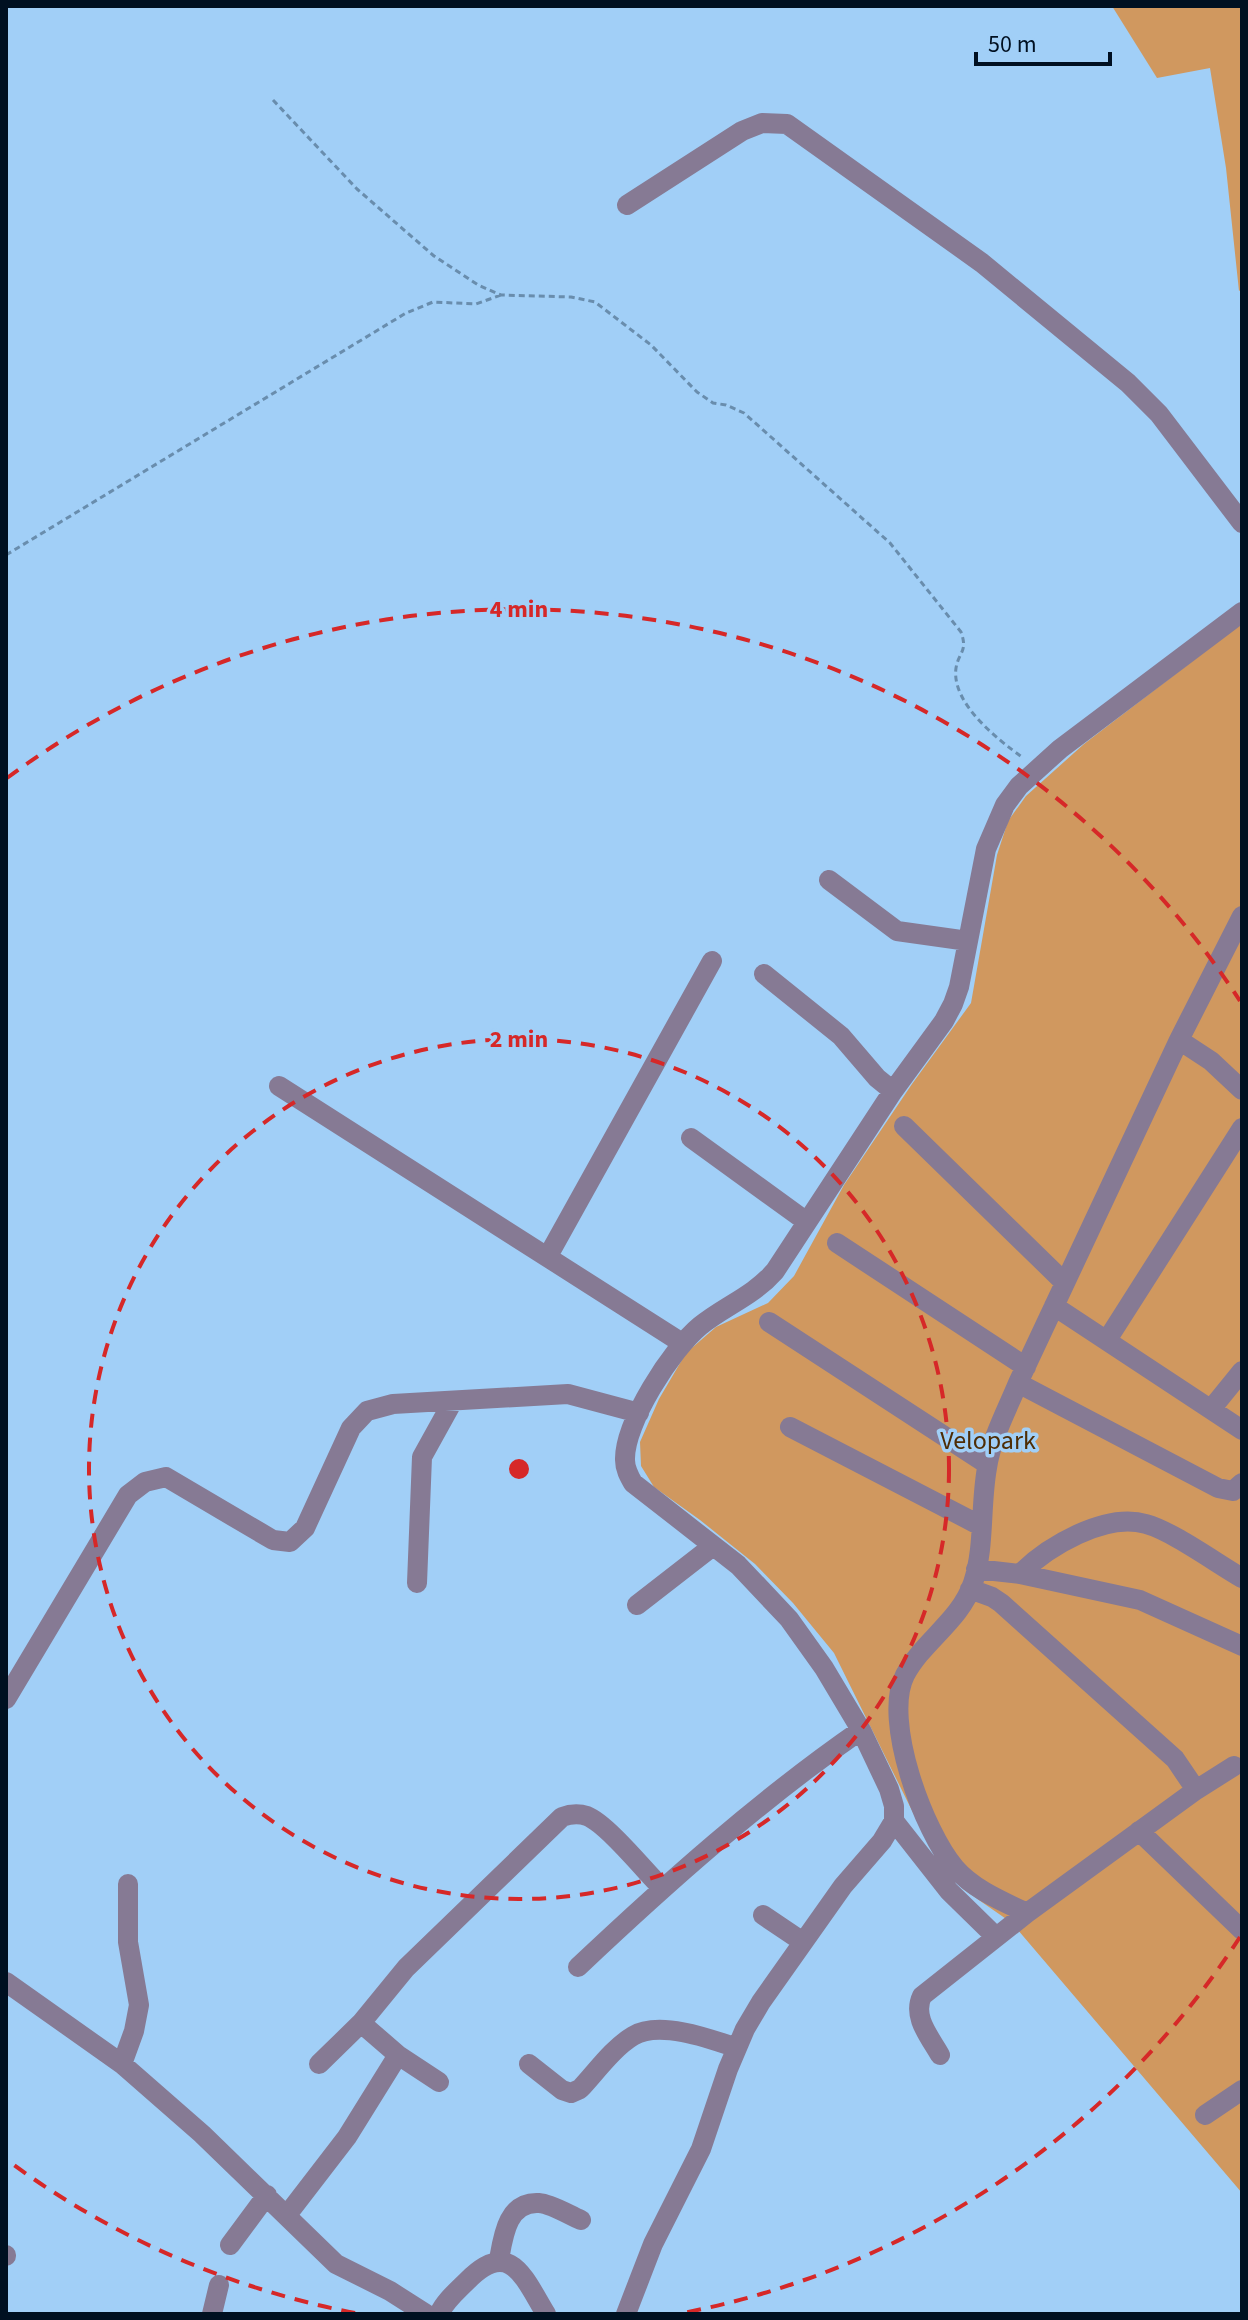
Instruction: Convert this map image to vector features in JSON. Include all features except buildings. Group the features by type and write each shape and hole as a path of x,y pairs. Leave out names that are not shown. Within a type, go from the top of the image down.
{"street":[{"path":"627,205 742,131 762,123 787,124 982,263 1128,383 1159,414 1242,523"},
{"path":"626,2314 653,2244 701,2149 737,2048 761,2002 894,1821 889,1789 861,1730 824,1668 789,1619 738,1565 633,1483 626,1471 627,1447 639,1413 656,1379 682,1343 701,1325 762,1287 893,1091 944,1021 959,987 981,868 993,828 1019,786 1060,749 1242,612"},
{"path":"829,880 897,931 968,941"},
{"path":"1027,1913 994,1897 957,1871 932,1833 903,1751 898,1697 900,1687 906,1673 956,1614 970,1589 976,1569 987,1464 1022,1375 1179,1040 1242,916"},
{"path":"548,1256 712,961"},
{"path":"764,974 841,1036 877,1078 893,1091"},
{"path":"1179,1040 1211,1061 1242,1090"},
{"path":"279,1086 682,1343"},
{"path":"904,1126 1065,1283"},
{"path":"1107,1340 1242,1128"},
{"path":"691,1138 807,1222"},
{"path":"837,1243 1022,1375 1218,1488 1233,1491 1242,1483"},
{"path":"1054,1306 1242,1430"},
{"path":"769,1322 987,1464"},
{"path":"1212,1408 1242,1371"},
{"path":"6,1699 128,1495 145,1482 166,1477 273,1540 290,1542 305,1528 351,1428 367,1411 393,1404 568,1394 639,1413"},
{"path":"417,1583 422,1457 453,1401"},
{"path":"790,1427 981,1526"},
{"path":"1020,1574 1058,1543 1117,1522 1132,1522 1156,1527 1242,1578"},
{"path":"637,1605 713,1546"},
{"path":"976,1569 1020,1574 1140,1600 1242,1646"},
{"path":"970,1589 1001,1603 1175,1759 1196,1790"},
{"path":"578,1967 662,1888 861,1730"},
{"path":"940,2055 920,2017 917,2007 922,1996 995,1936 1196,1790 1234,1766"},
{"path":"319,2064 361,2023 406,1968 562,1817 572,1814 587,1816 600,1824 662,1888"},
{"path":"894,1821 949,1891 995,1936"},
{"path":"1139,1831 1242,1930"},
{"path":"122,2064 139,2005 128,1942 128,1884"},
{"path":"763,1915 803,1942"},
{"path":"6,1982 122,2064 267,2195 336,2264 381,2286 426,2314"},
{"path":"361,2023 398,2055 439,2082"},
{"path":"529,2064 562,2090 571,2093 580,2089 637,2033 649,2030 683,2032 737,2048"},
{"path":"287,2215 347,2137 398,2055"},
{"path":"1205,2115 1242,2090"},
{"path":"230,2245 267,2195"},
{"path":"499,2260 509,2218 524,2207 538,2203 581,2220"},
{"path":"439,2314 476,2272 499,2260 507,2261 518,2270 546,2314"},
{"path":"212,2314 219,2285"}],"path":[{"path":"273,100 357,189 434,256 478,285 501,295"},
{"path":"6,555 406,313 433,302 476,304 501,295 571,297 595,302 651,345 697,392 713,403 744,413 890,543 961,632 965,643 956,671 963,696 976,716 994,735 1038,768"}],"green space":[{"path":"1112,6 1242,6 1242,289 1239,291 1226,168 1210,68 1157,78"},
{"name":"Velopark","path":"1242,623 1242,2193 1012,1923 963,1889 932,1851 834,1653 793,1603 755,1564 654,1487 641,1466 640,1442 659,1399 686,1353 716,1327 768,1303 794,1276 844,1185 971,1003 997,855 1008,821 1026,796 1084,744"}]}
